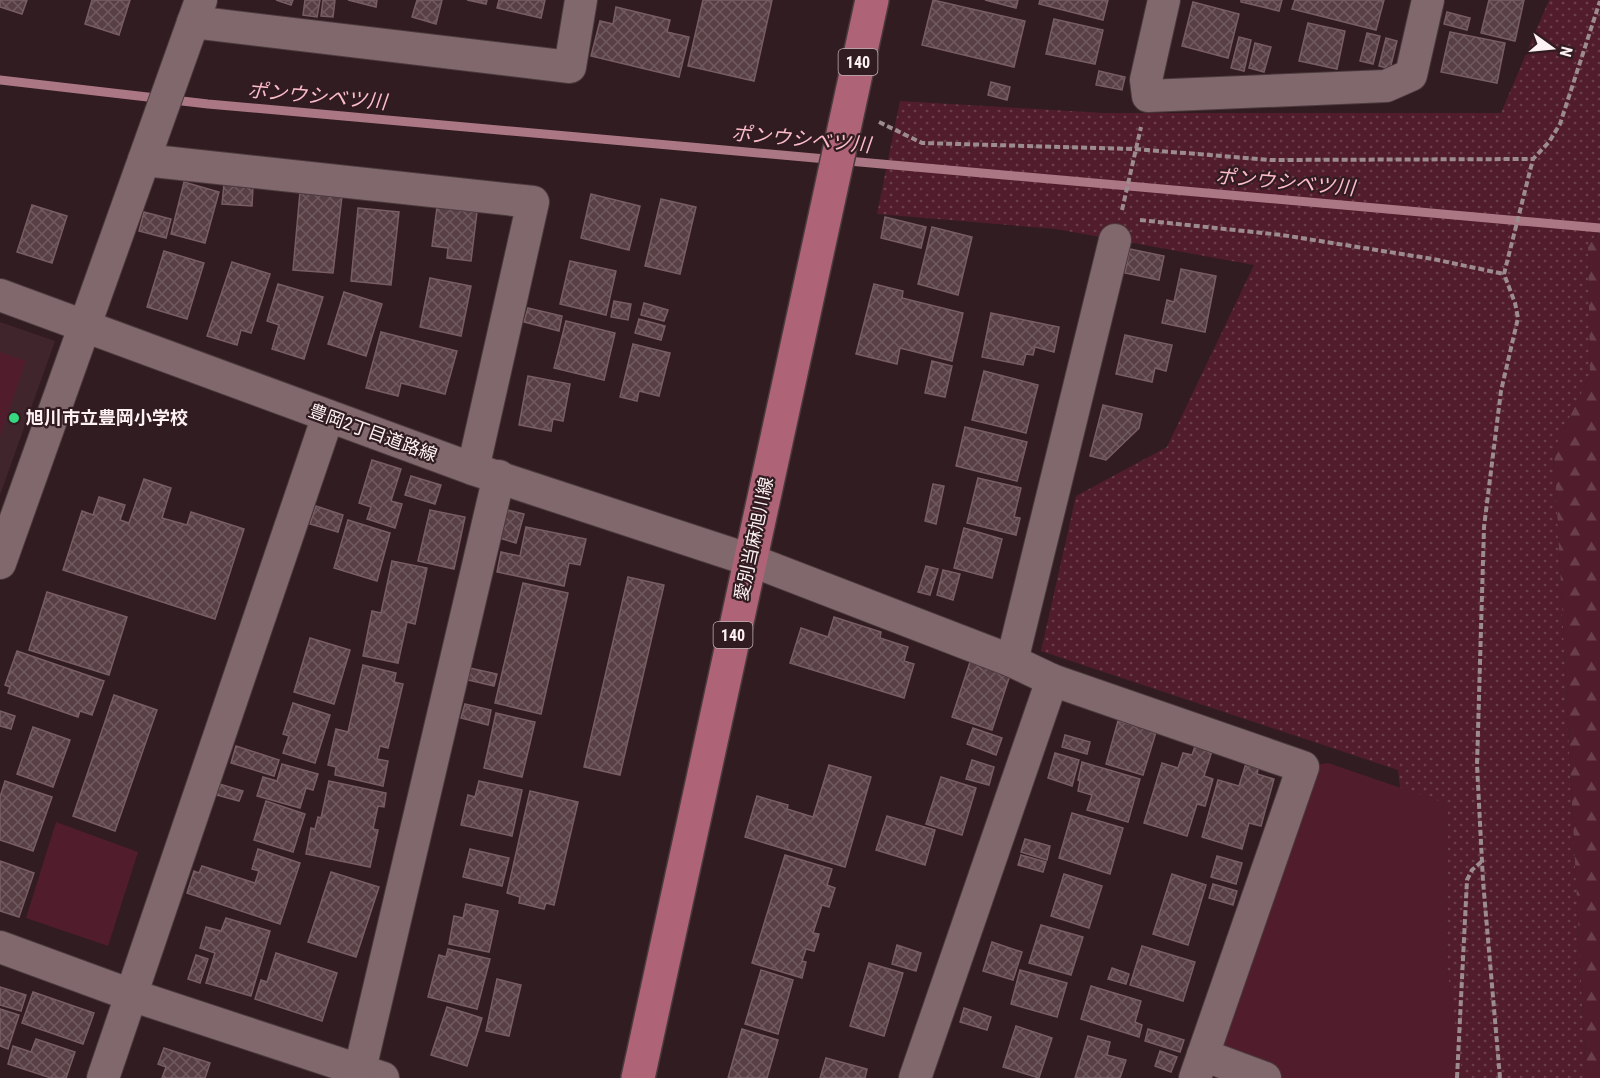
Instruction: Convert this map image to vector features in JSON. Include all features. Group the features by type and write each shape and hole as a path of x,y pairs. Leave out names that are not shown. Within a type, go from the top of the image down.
{"main road":[{"name":"愛別当麻旭川線","path":"638,1078 872,0"}],"street":[{"path":"0,563 197,11 570,67 581,0"},
{"path":"1164,0 1146,80 1148,96 1386,86 1411,75 1428,0"},
{"path":"0,947 131,995 367,1076 486,473 533,202 144,160"},
{"path":"1012,661 1122,226"},
{"name":"豊岡2丁目道路線","path":"0,296 486,473 750,560 1012,661 1052,680 1303,767 1199,1067"},
{"path":"103,1078 328,416"},
{"path":"915,1078 1052,680"},
{"path":"1199,1067 1266,1078"}],"path":[{"path":"1500,1078 1482,862 1477,765 1484,526 1502,390 1518,318 1504,274 1533,159 1549,142 1560,124 1600,1"},
{"path":"846,115 922,143 1135,149 1271,160 1533,159"},
{"path":"1135,149 1122,226 1282,235 1433,259 1504,274"},
{"path":"1457,1078 1467,880 1472,870 1482,862"}],"shaded area":[{"name":"旭川市立豊岡小学校","path":"0,322 55,341 0,495"}],"green space":[{"path":"1549,0 1600,0 1600,229 1588,246 1590,375 1554,450 1586,1078 1435,1078 1398,770 1041,651 1076,496 1167,447 1254,265 1056,229 877,214 900,101 1103,113 1501,113"},
{"path":"1600,231 1600,1078 1586,1078 1554,450 1590,375 1588,246"},
{"path":"0,352 26,361 0,436"},
{"path":"1328,763 1448,804 1447,968 1463,1078 1265,1078 1203,1055 1303,767"},
{"path":"56,822 138,852 108,946 26,918"}],"building":[{"path":"0,0 27,0 22,14 0,7"},
{"path":"92,0 130,0 119,35 85,24"},
{"path":"276,0 293,0 291,5"},
{"path":"305,0 320,0 317,17 303,15"},
{"path":"323,0 335,0 333,17 321,16"},
{"path":"348,0 377,0 376,7"},
{"path":"417,0 442,0 436,24 412,17"},
{"path":"467,0 487,0 486,4"},
{"path":"499,0 545,0 541,18 497,8"},
{"path":"703,0 772,0 754,81 688,66"},
{"path":"933,0 1025,21 1014,67 922,45"},
{"path":"985,0 1018,0 1016,8"},
{"path":"1040,0 1108,0 1103,20 1039,4"},
{"path":"1241,0 1282,0 1279,11 1241,2"},
{"path":"1295,0 1384,0 1376,30 1292,9"},
{"path":"1489,0 1524,0 1515,41 1481,33"},
{"path":"1193,2 1239,14 1228,58 1182,46"},
{"path":"616,7 670,20 667,32 689,37 679,77 591,56 600,21 613,24"},
{"path":"1447,12 1470,18 1467,30 1444,24"},
{"path":"1054,19 1103,30 1095,64 1046,54"},
{"path":"1308,23 1345,31 1337,69 1299,61"},
{"path":"1450,32 1505,43 1497,83 1441,72"},
{"path":"1367,33 1380,36 1373,64 1360,61"},
{"path":"1239,37 1251,40 1244,71 1231,68"},
{"path":"1386,38 1397,41 1390,69 1379,66"},
{"path":"1255,43 1271,47 1264,72 1249,68"},
{"path":"1099,71 1125,77 1122,90 1096,85"},
{"path":"991,82 1010,87 1007,100 988,95"},
{"path":"184,182 219,192 205,243 171,234"},
{"path":"224,184 253,186 252,206 222,204"},
{"path":"300,192 342,196 333,273 293,270"},
{"path":"591,194 640,206 629,250 581,238"},
{"path":"661,199 696,207 680,274 645,266"},
{"path":"32,205 67,216 52,263 17,252"},
{"path":"437,207 477,212 471,261 447,258 448,248 432,246"},
{"path":"358,208 399,212 391,285 351,281"},
{"path":"144,212 171,219 166,238 139,231"},
{"path":"885,217 926,227 921,248 881,238"},
{"path":"932,227 972,237 958,295 918,284"},
{"path":"1130,249 1164,256 1159,280 1125,273"},
{"path":"164,251 204,263 187,319 147,307"},
{"path":"570,261 616,271 606,315 560,304"},
{"path":"232,262 270,274 251,333 241,330 237,345 207,336"},
{"path":"1181,269 1216,276 1205,332 1162,323 1167,300 1174,302"},
{"path":"430,278 471,286 461,336 420,327"},
{"path":"278,284 323,297 304,359 272,349 279,325 267,321"},
{"path":"874,284 903,291 902,298 963,313 952,361 900,348 897,364 856,354"},
{"path":"344,292 382,304 366,356 328,344"},
{"path":"614,301 631,304 628,320 611,317"},
{"path":"644,303 668,310 664,321 641,315"},
{"path":"528,308 562,316 559,331 524,322"},
{"path":"991,313 1059,327 1054,352 1035,347 1033,355 1026,354 1023,365 982,357"},
{"path":"639,319 665,326 661,340 635,333"},
{"path":"566,321 615,333 604,380 554,368"},
{"path":"381,332 457,351 445,394 401,383 398,396 366,388"},
{"path":"1125,335 1172,345 1166,371 1155,368 1152,382 1116,374"},
{"path":"633,344 670,353 659,396 639,391 637,401 620,397"},
{"path":"932,361 952,366 945,397 925,393"},
{"path":"984,371 1038,385 1026,433 972,420"},
{"path":"528,376 570,384 563,421 553,419 551,431 519,425"},
{"path":"1103,405 1142,414 1139,428 1106,460 1090,456"},
{"path":"965,427 1027,442 1017,481 956,466"},
{"path":"372,460 401,469 391,501 402,504 395,528 367,519 371,507 359,503"},
{"path":"411,476 441,485 435,504 405,495"},
{"path":"978,478 1021,488 1014,517 1020,518 1016,535 967,523"},
{"path":"144,479 171,488 162,518 187,525 191,512 244,529 215,619 63,570 82,511 93,515 99,497 125,505 120,520 129,523"},
{"path":"933,484 944,486 936,524 925,521"},
{"path":"316,506 343,515 338,532 310,524"},
{"path":"504,509 524,514 516,543 496,537"},
{"path":"430,510 465,517 454,569 418,561"},
{"path":"348,520 390,533 377,581 334,568"},
{"path":"526,527 586,539 580,565 569,563 564,586 497,572 501,552 520,556"},
{"path":"964,528 1002,539 992,578 954,568"},
{"path":"392,561 427,568 415,624 407,622 398,663 363,656 372,611 381,613"},
{"path":"926,566 938,569 930,595 918,592"},
{"path":"943,570 960,574 953,600 937,595"},
{"path":"628,577 664,585 620,775 584,767"},
{"path":"523,583 568,593 541,714 495,703"},
{"path":"47,592 127,617 109,675 29,650"},
{"path":"834,617 881,632 880,638 908,647 904,661 914,664 904,698 790,663 801,628 828,637"},
{"path":"310,638 350,650 334,704 294,692"},
{"path":"17,651 104,681 92,715 80,711 78,717 8,693 10,687 5,685"},
{"path":"970,662 1010,675 992,730 952,717"},
{"path":"363,665 396,673 394,682 403,684 388,748 380,746 377,759 388,761 383,786 335,775 336,767 328,765 336,729 348,732"},
{"path":"470,668 497,674 494,686 468,680"},
{"path":"114,695 157,710 115,831 73,816"},
{"path":"293,703 330,715 315,763 283,753 289,736 283,734"},
{"path":"465,704 491,710 488,725 461,718"},
{"path":"0,711 15,716 11,729 0,726"},
{"path":"496,713 535,722 522,777 484,768"},
{"path":"1118,721 1156,732 1143,775 1106,764"},
{"path":"33,727 70,740 53,787 17,774"},
{"path":"973,728 1002,738 996,755 967,744"},
{"path":"1065,735 1090,742 1087,754 1062,747"},
{"path":"1196,743 1213,748 1204,776 1213,779 1205,806 1197,804 1187,836 1144,823 1162,763 1178,768 1183,753 1192,755"},
{"path":"236,746 279,760 274,776 231,763"},
{"path":"1055,753 1079,760 1072,786 1048,778"},
{"path":"972,760 994,767 989,785 966,779"},
{"path":"1247,760 1259,764 1257,774 1274,779 1261,826 1249,823 1242,849 1202,837 1218,780 1239,786"},
{"path":"1082,762 1140,779 1128,822 1087,810 1092,795 1078,791"},
{"path":"282,764 318,774 313,790 306,788 300,808 257,796 263,777 277,781"},
{"path":"829,765 871,777 845,867 745,837 757,796 788,805 787,809 813,817"},
{"path":"941,777 976,788 962,835 926,824"},
{"path":"5,781 52,797 33,851 0,840 0,797"},
{"path":"329,781 386,793 384,807 378,806 373,829 378,830 370,867 306,854 311,828 315,829 318,817 321,818"},
{"path":"479,781 522,790 512,836 461,825 468,795 475,797"},
{"path":"216,783 243,791 239,801 213,794"},
{"path":"530,791 578,802 554,905 546,903 544,909 519,903 520,897 507,893"},
{"path":"266,801 305,814 293,852 254,840"},
{"path":"1072,813 1123,828 1110,874 1059,858"},
{"path":"887,816 935,830 925,865 876,850"},
{"path":"1025,839 1050,846 1047,860 1021,852"},
{"path":"258,849 300,863 280,924 187,893 194,871 199,873 202,866 255,883 259,871 252,869"},
{"path":"470,849 509,858 502,886 463,877"},
{"path":"785,855 832,869 827,885 835,888 829,907 822,905 813,933 819,934 814,951 806,949 802,961 806,962 802,978 752,963"},
{"path":"1021,855 1046,862 1043,872 1018,865"},
{"path":"1217,856 1242,863 1236,884 1211,877"},
{"path":"0,861 34,873 19,917 0,911"},
{"path":"331,872 379,887 356,957 308,942"},
{"path":"1064,874 1102,886 1089,928 1051,916"},
{"path":"1172,874 1206,885 1188,945 1153,934"},
{"path":"1213,884 1237,891 1233,905 1209,898"},
{"path":"466,904 498,911 489,952 449,944 454,916 463,918"},
{"path":"226,918 270,931 251,996 206,983 215,953 200,948 206,927 221,931"},
{"path":"1041,925 1083,937 1071,975 1029,963"},
{"path":"992,942 1022,952 1013,980 983,971"},
{"path":"897,945 921,953 916,971 892,964"},
{"path":"1142,946 1195,962 1183,1001 1130,985"},
{"path":"448,949 490,959 477,1009 428,997 439,955 446,957"},
{"path":"276,953 337,973 322,1021 255,999 261,980 267,982"},
{"path":"196,955 208,959 200,983 188,979"},
{"path":"869,963 903,973 884,1036 850,1026"},
{"path":"1112,968 1129,974 1126,984 1108,979"},
{"path":"761,970 793,980 778,1034 745,1024"},
{"path":"1020,970 1067,983 1057,1017 1011,1004"},
{"path":"497,979 521,985 509,1036 486,1031"},
{"path":"1091,986 1141,1001 1135,1022 1142,1025 1139,1037 1081,1019"},
{"path":"0,987 26,995 21,1011 0,1005"},
{"path":"33,992 94,1013 83,1044 22,1023"},
{"path":"447,1007 482,1018 467,1066 431,1055"},
{"path":"964,1008 991,1017 987,1030 960,1022"},
{"path":"0,1009 19,1015 8,1049 0,1046"},
{"path":"1016,1026 1052,1038 1039,1078 1003,1067"},
{"path":"742,1029 778,1040 767,1078 728,1078"},
{"path":"1148,1029 1184,1040 1180,1052 1145,1041"},
{"path":"1088,1036 1110,1042 1107,1055 1126,1060 1120,1078 1075,1078"},
{"path":"36,1039 75,1052 66,1078 51,1078 8,1064 13,1046 31,1052"},
{"path":"164,1048 210,1063 205,1078 162,1078 166,1067 158,1064"},
{"path":"1160,1051 1177,1057 1171,1072 1155,1066"},
{"path":"826,1058 867,1069 865,1078 820,1078"}],"waterway":[{"name":"ポンウシベツ川","path":"0,80 208,104 1600,228"}],"place":[{"name":"旭川市立豊岡小学校","path":"14,418"}]}
